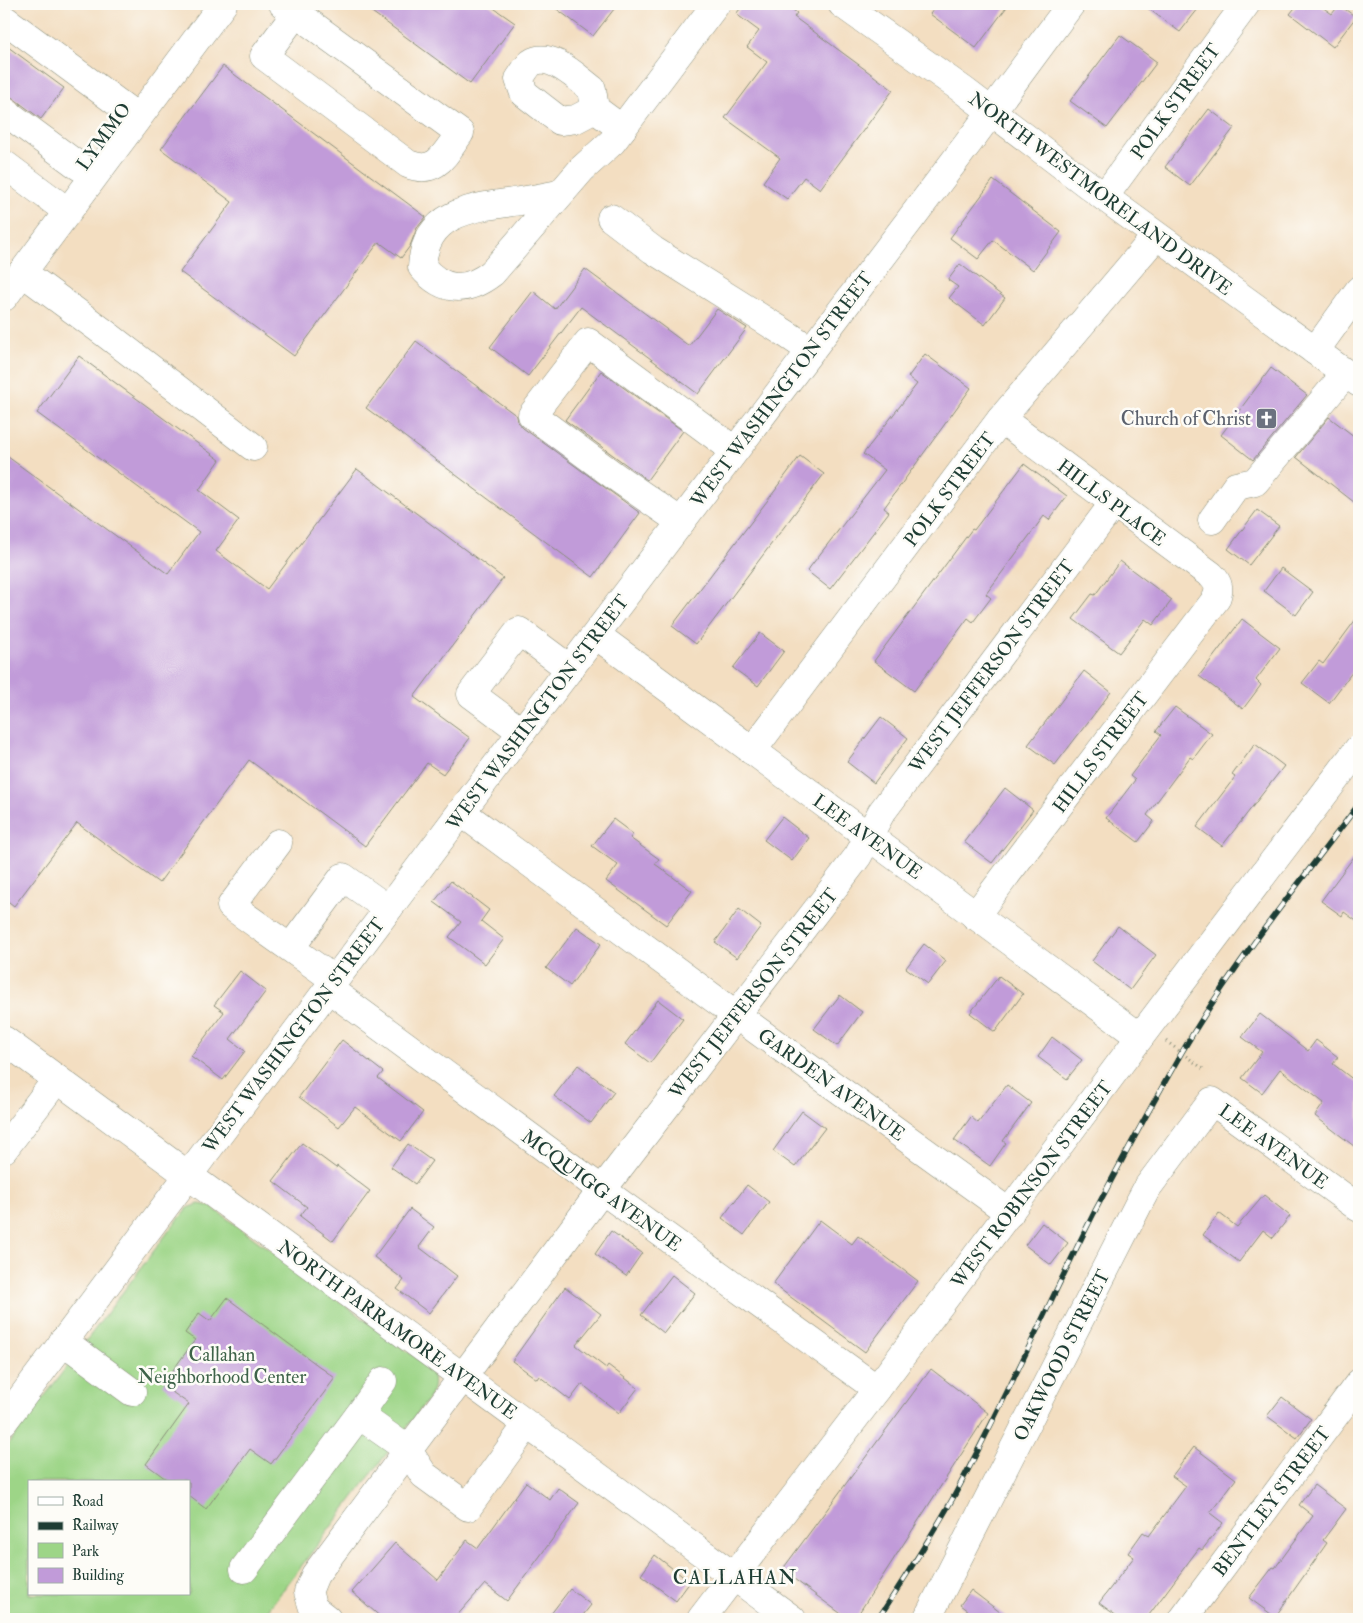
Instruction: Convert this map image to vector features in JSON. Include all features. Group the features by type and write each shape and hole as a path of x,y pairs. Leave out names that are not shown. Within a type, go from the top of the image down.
{"street":[{"name":"LYMMO","path":"61,206 80,167 130,113 201,4"},
{"path":"4,297 13,271 130,113 223,4"},
{"path":"559,194 480,207 454,214 439,226 426,243 422,255 422,267 431,277 442,284 456,287 469,286 480,282 492,273 559,194 588,163 612,142 716,4"},
{"name":"NORTH WESTMORELAND DRIVE","path":"842,4 992,111 1156,236 1353,378"},
{"name":"WEST WASHINGTON STREET","path":"4,1421 188,1174 1072,4"},
{"name":"POLK STREET","path":"1104,197 1246,4"},
{"path":"289,8 460,133 438,163 423,168 408,164 264,56 289,8"},
{"path":"4,19 130,113"},
{"path":"595,109 622,129"},
{"path":"4,111 80,167"},
{"path":"4,164 61,206"},
{"path":"611,218 653,250 810,350"},
{"name":"POLK STREET","path":"752,751 1001,419 1156,236"},
{"path":"13,271 106,334 253,448"},
{"path":"1315,351 1359,290"},
{"path":"681,522 616,478 532,415 588,342 734,450"},
{"path":"1212,520 1236,486 1255,482 1353,378"},
{"name":"HILLS PLACE","path":"1001,419 1211,575 1219,587"},
{"name":"WEST JEFFERSON STREET","path":"327,1619 313,1608 308,1592 315,1575 407,1449 602,1190 858,856 881,813 1114,503"},
{"name":"HILLS STREET","path":"975,916 1216,599 1219,587"},
{"path":"522,732 471,694 519,631 570,669"},
{"name":"LEE AVENUE","path":"596,635 1140,1037"},
{"name":"WEST ROBINSON STREET","path":"702,1619 1359,748"},
{"name":"GARDEN AVENUE","path":"461,812 736,1015 1010,1213"},
{"name":"MCQUIGG AVENUE","path":"278,843 231,906 291,947 332,984 602,1190 877,1389"},
{"path":"291,947 343,877 388,909"},
{"name":"NORTH PARRAMORE AVENUE","path":"4,1040 792,1619"},
{"path":"4,1149 57,1078"},
{"name":"LEE AVENUE","path":"1212,1101 1359,1208"},
{"name":"OAKWOOD STREET","path":"927,1619 1138,1205 1148,1188 1212,1101"},
{"path":"64,1341 132,1392"},
{"path":"244,1569 383,1381"},
{"name":"BENTLEY STREET","path":"1183,1619 1359,1383"},
{"path":"359,1415 407,1449 424,1475 468,1507 528,1425"}],"path":[{"path":"1174,1048 1206,1071"}],"green space":[{"name":"Callahan Neighborhood Center","path":"199,1204 210,1206 430,1368 434,1383 431,1394 261,1619 4,1619 4,1450 188,1208"}],"building":[{"path":"361,4 488,4 515,23 470,84"},
{"path":"550,4 618,4 593,36"},
{"path":"744,4 785,4 797,13 794,17 893,90 820,189 804,177 787,199 763,182 780,158 725,118 767,62 747,47 759,31 736,14"},
{"path":"938,4 1009,4 976,48 930,14"},
{"path":"1142,4 1202,4 1180,32"},
{"path":"1298,4 1318,4 1332,14 1339,5 1356,17 1333,47 1290,14"},
{"path":"1120,35 1157,62 1107,128 1070,101"},
{"path":"4,44 64,88 41,119 13,98 4,94"},
{"path":"223,66 426,217 417,228 410,246 401,258 379,242 294,356 180,272 232,202 161,149"},
{"path":"1209,109 1234,128 1190,186 1165,167"},
{"path":"993,180 1061,232 1033,270 993,240 978,259 950,238"},
{"path":"960,264 1005,298 985,325 949,298 958,287 948,280"},
{"path":"585,269 689,346 717,309 747,328 698,394 581,307 528,376 490,347 533,291 555,309"},
{"path":"416,341 517,416 518,422 523,428 640,513 593,577 366,408"},
{"path":"925,354 971,388 884,508 889,512 830,589 807,571 885,470 863,454 917,384 908,377"},
{"path":"79,356 220,460 199,490 239,520 216,551 267,589 357,469 503,578 414,697 470,738 443,774 427,763 365,846 249,760 159,883 77,823 14,906 4,898 4,454 168,574 199,532 37,413"},
{"name":"Church of Christ","path":"1271,368 1307,395 1253,460 1221,435"},
{"path":"601,371 683,431 647,480 565,420"},
{"path":"1329,417 1359,440 1359,506 1296,457"},
{"path":"800,456 824,474 696,644 672,626"},
{"path":"1024,464 1067,496 1049,520 1044,516 986,594 991,598 973,622 968,618 914,691 874,661 972,529 974,530"},
{"path":"1257,510 1279,526 1249,565 1228,549"},
{"path":"1120,561 1172,600 1153,625 1145,619 1119,653 1073,619 1092,594 1095,595"},
{"path":"1281,568 1313,592 1296,615 1264,591"},
{"path":"1359,615 1359,663 1329,703 1302,683 1319,661 1323,664"},
{"path":"1242,619 1280,648 1256,680 1261,685 1243,709 1199,676"},
{"path":"760,633 784,651 758,686 733,668"},
{"path":"1084,671 1111,692 1055,765 1028,745"},
{"path":"1175,707 1212,734 1193,759 1190,757 1147,815 1154,821 1138,842 1106,818 1135,780 1130,776 1161,735 1156,731"},
{"path":"881,717 908,738 874,783 847,762"},
{"path":"1255,744 1284,766 1222,846 1197,827 1235,777 1232,775"},
{"path":"1005,788 1033,810 992,863 964,842"},
{"path":"782,817 809,838 792,861 764,840"},
{"path":"613,819 633,834 630,838 659,859 655,864 692,891 666,925 606,881 618,865 592,846"},
{"path":"1359,850 1359,923 1344,912 1342,916 1321,901"},
{"path":"451,881 489,910 481,921 504,939 485,964 449,937 461,922 434,902"},
{"path":"739,909 761,926 737,958 715,942"},
{"path":"1118,926 1156,955 1130,990 1092,961"},
{"path":"577,927 601,944 570,986 546,968"},
{"path":"924,944 946,961 928,984 906,968"},
{"path":"240,971 266,991 230,1039 245,1051 223,1080 191,1056 224,1012 214,1005"},
{"path":"999,976 1023,994 995,1032 970,1013"},
{"path":"840,995 862,1012 837,1046 814,1029"},
{"path":"658,1000 683,1019 650,1063 625,1044"},
{"path":"1260,1014 1308,1051 1316,1040 1338,1057 1333,1064 1359,1084 1359,1150 1315,1116 1324,1103 1280,1069 1262,1093 1242,1078 1262,1052 1242,1037"},
{"path":"1052,1037 1082,1060 1067,1079 1038,1057"},
{"path":"342,1040 383,1072 378,1078 423,1112 401,1141 355,1107 339,1127 299,1097"},
{"path":"578,1065 614,1092 591,1123 554,1096"},
{"path":"1007,1085 1031,1103 1003,1141 1006,1143 990,1166 954,1140 971,1117 978,1123"},
{"path":"802,1111 825,1128 795,1167 773,1151"},
{"path":"302,1143 370,1191 333,1241 300,1216 307,1207 273,1181"},
{"path":"408,1144 432,1161 415,1184 391,1167"},
{"path":"747,1185 769,1202 744,1235 722,1218"},
{"path":"1264,1195 1290,1216 1273,1238 1263,1230 1239,1262 1203,1235 1219,1213 1237,1227"},
{"path":"410,1209 434,1227 419,1247 457,1276 429,1313 397,1289 404,1280 374,1257"},
{"path":"820,1220 852,1244 858,1236 918,1281 865,1352 773,1284"},
{"path":"1042,1223 1068,1243 1051,1265 1025,1245"},
{"path":"611,1231 642,1253 626,1276 595,1254"},
{"path":"672,1275 695,1293 664,1333 641,1315"},
{"path":"565,1287 601,1314 576,1345 606,1368 608,1365 638,1388 619,1413 582,1384 570,1400 539,1376 537,1379 512,1361"},
{"name":"Callahan Neighborhood Center","path":"227,1298 335,1378 271,1464 250,1449 206,1509 190,1497 190,1480 167,1480 146,1464 189,1404 162,1385 195,1340 185,1333 199,1313 210,1321"},
{"path":"931,1369 988,1413 855,1619 848,1619 782,1570"},
{"path":"1282,1397 1311,1419 1297,1438 1267,1416"},
{"path":"1194,1447 1236,1479 1210,1513 1223,1523 1202,1550 1199,1548 1146,1619 1121,1619 1099,1603 1134,1557 1128,1553 1143,1532 1149,1536 1186,1486 1172,1476"},
{"path":"526,1482 550,1500 558,1488 579,1503 507,1601 485,1584 454,1619 383,1619 352,1592 395,1543 438,1580 467,1540 478,1548"},
{"path":"1314,1485 1346,1509 1323,1540 1327,1543 1275,1617 1249,1598 1273,1567 1275,1568 1313,1516 1299,1505"},
{"path":"655,1555 690,1582 676,1601 641,1575"},
{"path":"570,1589 591,1605 580,1619 547,1619"},
{"path":"971,1590 1009,1619 962,1619 968,1611 960,1605"}],"railway":[{"path":"878,1619 953,1498 990,1427 1095,1211 1182,1052 1244,956 1359,804"}],"place":[{"name":"Church of Christ","path":"1267,418"}],"district":[{"name":"CALLAHAN","path":"735,1577"}]}
